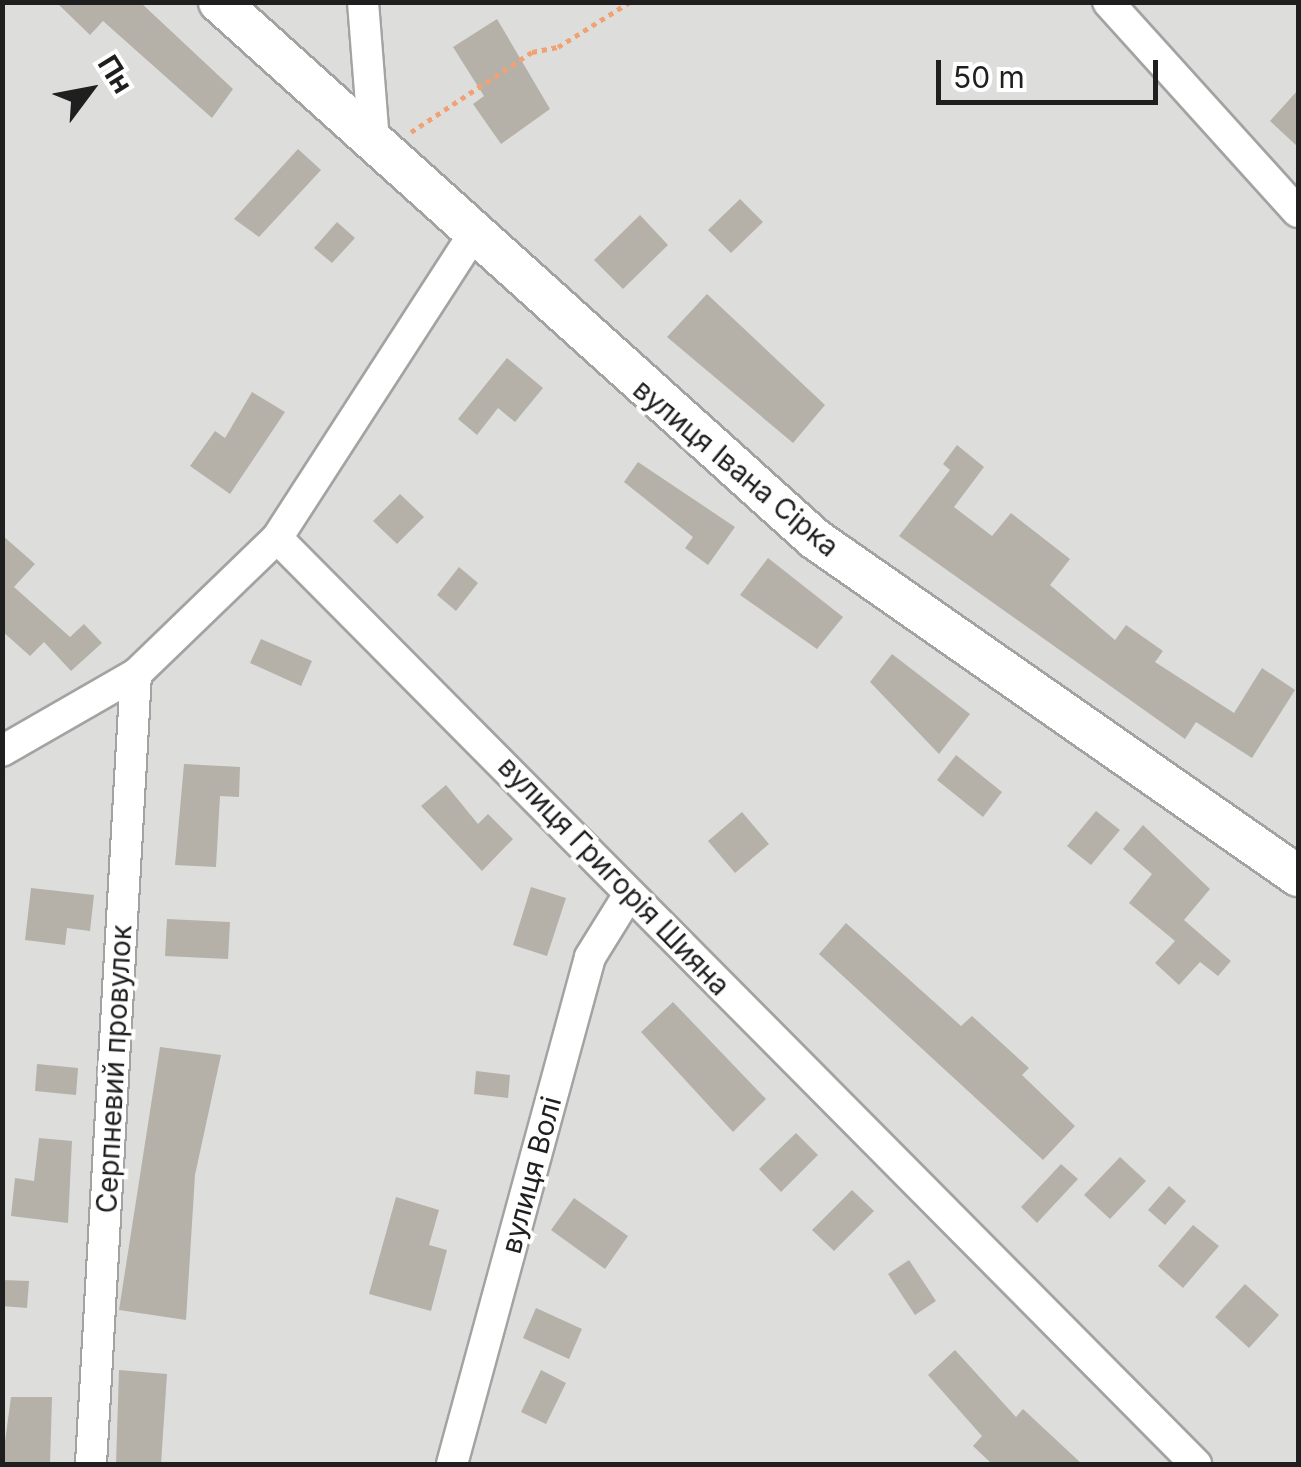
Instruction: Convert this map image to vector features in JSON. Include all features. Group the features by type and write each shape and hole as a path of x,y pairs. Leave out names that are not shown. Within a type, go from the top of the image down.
{"street":[{"name":"вулиця Івана Сірка","path":"219,2 815,539 1298,876"},
{"path":"363,2 378,146"},
{"path":"1108,2 1298,212"},
{"path":"3,749 136,674 277,538 474,234"},
{"name":"вулиця Григорія Шияна","path":"277,538 1196,1464"},
{"name":"Серпневий провулок","path":"91,1464 136,674"},
{"name":"вулиця Волі","path":"452,1464 590,956 629,894"}],"path":[{"path":"378,146 532,52 558,48 630,2"}],"shaded area":[{"path":"3,3 1298,3 1298,1464 3,1464"}],"building":[{"path":"56,2 140,2 233,89 212,118 103,21 90,35"},
{"path":"497,19 550,109 501,144 473,104 484,96 453,47"},
{"path":"1298,90 1298,147 1270,121"},
{"path":"298,149 321,170 259,237 234,219"},
{"path":"740,199 763,222 731,253 708,230"},
{"path":"640,215 668,245 623,289 594,260"},
{"path":"337,222 355,238 332,263 314,248"},
{"path":"707,294 825,405 793,443 667,337"},
{"path":"507,358 543,388 515,422 498,408 477,435 458,419"},
{"path":"252,392 285,412 230,494 190,466 215,431 225,438"},
{"path":"957,445 984,467 954,507 992,536 1011,513 1070,559 1050,585 1115,640 1126,625 1163,651 1155,662 1234,713 1262,668 1295,690 1252,758 1196,722 1185,739 899,536 950,470 943,464"},
{"path":"638,462 735,527 708,565 685,548 693,537 624,482"},
{"path":"400,494 424,517 397,544 373,521"},
{"path":"2,535 35,564 14,587 70,637 84,624 102,643 71,671 44,642 30,656 2,631"},
{"path":"768,558 843,617 817,649 740,595"},
{"path":"459,567 478,583 456,611 437,595"},
{"path":"261,639 312,661 301,686 250,663"},
{"path":"892,654 970,714 939,754 870,682"},
{"path":"956,755 1002,792 983,817 937,780"},
{"path":"184,764 240,767 239,797 220,796 216,867 175,865"},
{"path":"446,785 478,824 488,814 513,839 482,871 421,806"},
{"path":"1096,811 1120,830 1091,865 1067,846"},
{"path":"742,812 769,844 735,873 708,841"},
{"path":"1143,825 1210,889 1184,920 1231,961 1218,976 1200,962 1179,985 1155,963 1175,941 1129,903 1152,874 1123,849"},
{"path":"531,887 566,898 547,956 513,945"},
{"path":"31,888 94,895 90,931 67,928 65,945 25,940"},
{"path":"167,919 230,922 228,959 165,956"},
{"path":"846,923 961,1026 972,1016 1029,1068 1022,1075 1075,1126 1043,1160 819,954"},
{"path":"673,1002 766,1099 733,1132 641,1032"},
{"path":"160,1047 221,1055 195,1175 186,1320 119,1310"},
{"path":"37,1064 78,1068 76,1095 35,1091"},
{"path":"476,1071 510,1075 508,1098 474,1094"},
{"path":"796,1133 818,1155 781,1192 759,1169"},
{"path":"39,1138 72,1141 68,1223 11,1216 15,1178 34,1181"},
{"path":"1120,1157 1146,1181 1110,1219 1084,1195"},
{"path":"1061,1164 1078,1179 1037,1223 1021,1207"},
{"path":"1169,1186 1186,1201 1165,1225 1148,1210"},
{"path":"852,1190 874,1211 834,1251 812,1230"},
{"path":"396,1197 439,1210 429,1245 447,1250 431,1311 369,1294"},
{"path":"574,1198 628,1236 605,1269 551,1230"},
{"path":"1193,1225 1219,1246 1183,1288 1158,1266"},
{"path":"909,1260 936,1301 915,1315 888,1274"},
{"path":"2,1280 29,1281 27,1308 2,1306"},
{"path":"1245,1284 1279,1315 1249,1348 1215,1317"},
{"path":"536,1308 582,1329 569,1359 523,1338"},
{"path":"955,1350 1016,1417 1023,1409 1082,1464 992,1464 973,1446 982,1436 928,1375"},
{"path":"119,1370 167,1374 161,1464 116,1464"},
{"path":"541,1370 566,1383 546,1424 521,1412"},
{"path":"11,1397 52,1397 50,1464 2,1464"}]}
